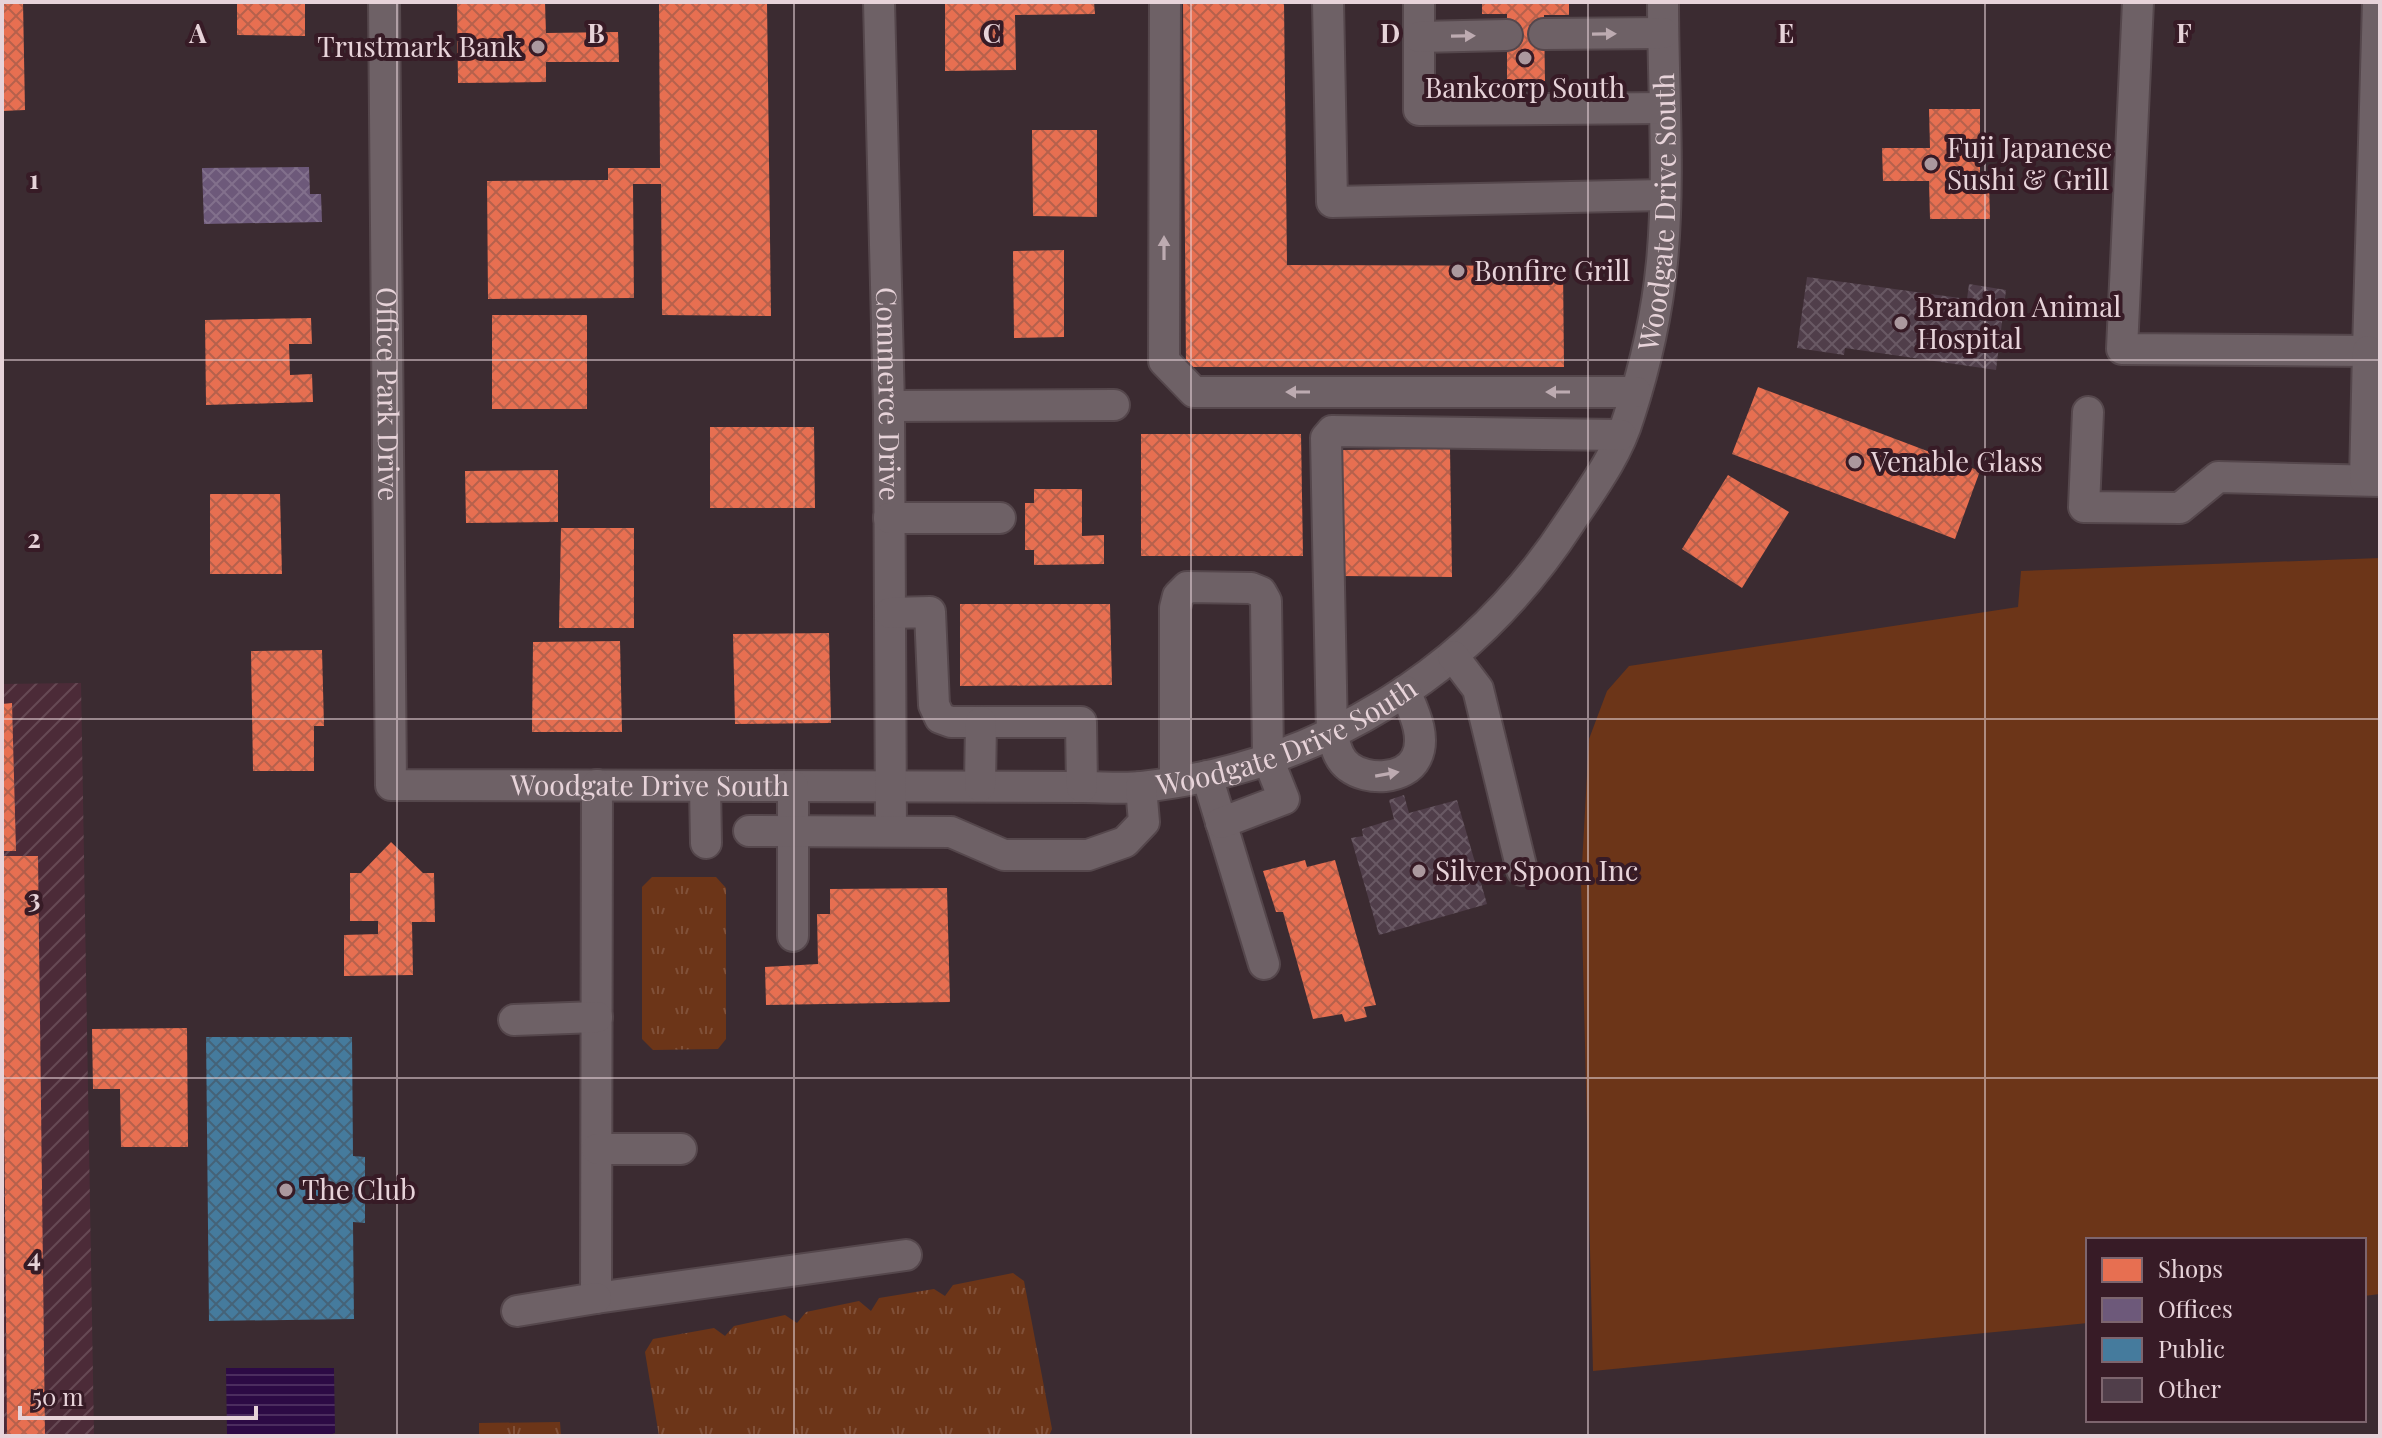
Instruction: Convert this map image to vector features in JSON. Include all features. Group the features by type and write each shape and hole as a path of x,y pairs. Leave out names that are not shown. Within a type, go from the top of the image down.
{"street":[{"name":"Office Park Drive","path":"384,2 391,785"},
{"name":"Commerce Drive","path":"879,2 889,406 891,831"},
{"path":"1165,2 1164,361 1194,392 1636,392"},
{"path":"1328,2 1332,202 1664,195"},
{"path":"1419,2 1419,110 1664,108"},
{"name":"Woodgate Drive South","path":"391,785 1141,787 1228,772 1268,759 1332,734 1405,691 1453,656 1495,618 1553,548 1599,478 1628,420 1650,337 1662,264 1663,2"},
{"path":"2138,2 2122,349 2368,351"},
{"path":"2088,412 2084,507 2180,508 2218,477 2373,481 2368,351 2378,2"},
{"path":"1544,34 1663,33"},
{"path":"1419,37 1507,35"},
{"path":"889,406 1114,405"},
{"path":"1405,691 1417,723 1420,743 1417,757 1406,769 1387,776 1374,776 1350,768 1339,756 1332,734 1326,438 1332,431 1621,435"},
{"path":"889,518 1000,518"},
{"path":"1175,781 1175,608 1178,596 1187,587 1251,588 1261,592 1266,601 1268,759 1284,799 1221,823"},
{"path":"890,613 930,612 934,705 940,718 951,722 1081,722 1082,787"},
{"path":"1453,656 1478,689 1522,870"},
{"path":"980,786 981,722"},
{"path":"1207,776 1264,964"},
{"path":"596,1298 597,785"},
{"path":"705,786 706,843"},
{"path":"793,786 793,936"},
{"path":"749,831 951,832 1004,855 1088,855 1125,842 1144,822 1141,787"},
{"path":"514,1020 597,1017"},
{"path":"597,1149 681,1149"},
{"path":"517,1311 906,1255"}],"shaded area":[{"path":"81,683 94,1436 2,1436 2,684"},
{"path":"226,1368 334,1368 335,1433 327,1436 227,1435"}],"green space":[{"path":"2380,558 2380,1294 2366,1296 2366,1238 2086,1238 2086,1323 1593,1371 1581,883 1589,739 1607,691 1629,666 2018,607 2021,571"},
{"path":"652,877 716,877 726,888 726,1039 718,1049 653,1050 642,1039 642,887"},
{"path":"1013,1273 1024,1281 1052,1429 1049,1436 659,1436 645,1352 653,1339 714,1328 725,1336 734,1326 785,1315 797,1323 806,1312 859,1301 871,1311 879,1298 934,1289 945,1296 953,1285"},
{"path":"560,1422 561,1436 479,1436 479,1423"}],"building: Shops":[{"path":"2,2 23,2 25,110 2,111"},
{"path":"237,2 305,2 305,36 237,35"},
{"name":"Trustmark Bank","path":"457,2 545,2 546,33 618,32 619,62 546,62 546,82 458,83"},
{"path":"659,2 767,2 771,316 662,315 661,184 633,184 634,298 488,299 487,181 608,180 608,168 660,168"},
{"path":"945,2 1094,2 1095,14 1015,15 1016,70 945,71"},
{"path":"1183,2 1284,2 1287,265 1563,266 1564,367 1186,367"},
{"name":"Bankcorp South","path":"1482,2 1569,2 1569,15 1544,15 1545,81 1507,81 1507,14 1482,14"},
{"name":"Fuji Japanese Sushi & Grill","path":"1929,109 1980,109 1980,180 1989,180 1990,219 1930,219 1929,181 1883,181 1882,148 1930,148"},
{"path":"1032,130 1097,130 1097,217 1033,216"},
{"path":"1064,250 1064,337 1014,338 1013,251"},
{"path":"492,315 587,315 587,409 492,409"},
{"path":"311,318 312,344 289,344 290,375 312,374 313,402 206,405 205,320"},
{"name":"Venable Glass","path":"1758,387 1980,471 1955,539 1732,454"},
{"path":"710,427 814,427 815,508 710,508"},
{"path":"1141,434 1301,434 1303,556 1141,556"},
{"path":"1450,449 1452,577 1342,576 1341,450"},
{"path":"558,470 558,522 466,523 465,471"},
{"path":"1728,475 1789,512 1742,588 1682,549"},
{"path":"1034,489 1082,489 1082,536 1104,535 1104,564 1034,565 1034,550 1025,550 1025,503 1034,503"},
{"path":"210,494 280,494 282,574 210,574"},
{"path":"561,528 634,528 634,628 559,628"},
{"path":"960,604 1110,604 1112,685 960,686"},
{"path":"829,633 831,723 735,724 733,634"},
{"path":"620,641 622,732 532,732 533,642"},
{"path":"322,650 324,726 314,726 314,771 253,771 251,651"},
{"path":"12,703 16,851 2,851 2,704"},
{"path":"391,842 423,873 434,873 435,922 412,922 413,975 344,976 344,935 378,934 378,921 350,921 350,873 361,873"},
{"path":"2,856 38,856 45,1436 7,1436"},
{"path":"1305,860 1307,867 1335,860 1376,1005 1364,1007 1367,1017 1345,1022 1342,1014 1313,1019 1283,912 1276,912 1263,871"},
{"path":"947,888 950,1002 766,1005 765,967 818,964 817,914 830,914 830,889"},
{"path":"187,1028 188,1147 121,1147 120,1089 93,1089 92,1029"}],"building: Offices":[{"path":"309,167 310,194 321,194 322,222 204,224 202,168"}],"building: Public":[{"name":"The Club","path":"206,1037 352,1037 353,1156 365,1157 365,1223 353,1222 354,1319 209,1321"}],"building: Other":[{"name":"Brandon Animal Hospital","path":"1807,277 1967,299 1969,284 2006,290 1996,370 1845,348 1844,355 1797,348"},
{"name":"Silver Spoon Inc","path":"1404,795 1409,813 1457,800 1487,904 1379,935 1351,838 1363,836 1362,829 1394,819 1389,800"}],"place":[{"name":"Trustmark Bank","path":"538,47"},
{"name":"Bankcorp South","path":"1525,58"},
{"name":"Fuji Japanese Sushi & Grill","path":"1931,164"},
{"name":"Bonfire Grill","path":"1458,271"},
{"name":"Brandon Animal Hospital","path":"1901,323"},
{"name":"Venable Glass","path":"1855,462"},
{"name":"Silver Spoon Inc","path":"1419,871"},
{"name":"The Club","path":"286,1190"}]}
